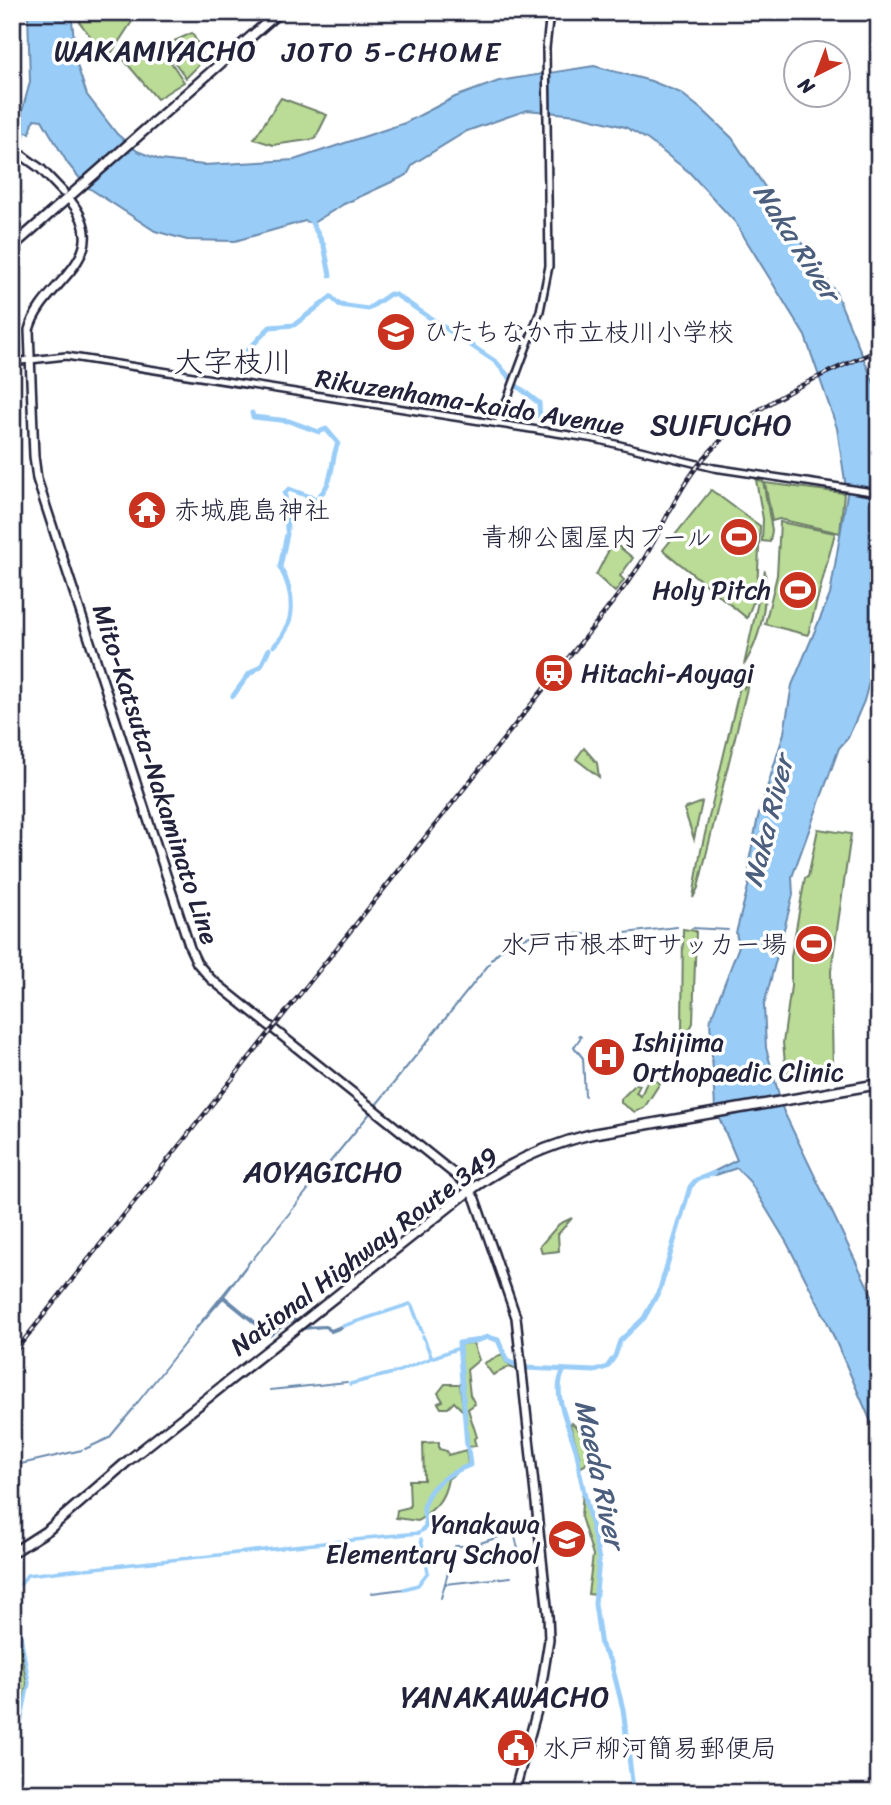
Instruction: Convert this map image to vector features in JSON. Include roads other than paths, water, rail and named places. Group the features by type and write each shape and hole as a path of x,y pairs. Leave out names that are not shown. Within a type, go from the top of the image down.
{"highway":[{"path":"13,243 234,48 271,12"},
{"path":"234,48 279,12"},
{"name":"National Highway Route 349","path":"12,1551 48,1530 129,1460 469,1188 512,1157 547,1142 597,1129 879,1082"}],"main road":[{"path":"467,12 475,15 476,12"},
{"path":"498,424 540,311 549,266 547,62 550,12"},
{"name":"Mito-Katsuta-Nakaminato Line","path":"12,148 69,194 84,227 83,249 78,262 34,317 29,335 37,479 195,959 217,983 469,1188 505,1279 515,1315 549,1640 538,1707 514,1793"},
{"name":"Rikuzenhama-kaido Avenue","path":"12,362 66,356 611,442 713,468 879,493"}],"water":[{"name":"Naka River","path":"28,12 71,12 77,65 87,95 117,134 137,151 160,160 204,165 294,160 405,123 455,97 499,81 594,66 651,81 681,93 732,138 836,293 879,395 879,645 864,701 848,738 839,748 792,877 793,895 764,1005 766,1048 783,1110 879,1310 879,1440 826,1319 787,1243 750,1182 737,1168 716,1175 709,1174 737,1160 715,1108 710,1021 739,946 736,933 749,883 749,861 758,817 784,733 792,685 830,595 847,494 837,428 805,336 735,222 689,172 648,140 625,127 577,115 527,110 467,131 413,164 407,175 344,204 313,223 305,221 235,241 187,240 155,231 86,186 68,164 42,120 34,119 30,133 17,130 30,82"},
{"path":"251,1260 224,1296 270,1334 293,1317 301,1327 326,1326 331,1330 341,1326 342,1328 331,1332 325,1327 303,1329 292,1319 270,1336 223,1298 193,1332"}],"waterway":[{"path":"12,186 25,125"},
{"path":"310,219 324,246 330,275"},
{"path":"331,297 340,305 368,309 390,294 396,295 496,362 509,377"},
{"path":"255,370 249,366 245,353 270,327 294,325 331,297"},
{"path":"517,386 539,403 540,421"},
{"path":"252,413 253,417 289,421 319,432 326,429 338,443 327,486 316,499 289,489 285,493 287,530"},
{"path":"274,646 287,628 290,618 289,587 280,567 287,534"},
{"path":"233,696 249,674 261,666 269,649"},
{"path":"625,933 677,927"},
{"path":"692,928 728,930"},
{"path":"491,960 502,949 526,937 597,934"},
{"path":"432,1035 490,963"},
{"path":"579,1035 581,1037 574,1047 583,1058 585,1096"},
{"path":"376,1105 431,1037"},
{"path":"312,1184 371,1112"},
{"path":"525,1368 595,1371 607,1367 615,1356 620,1341 644,1318 660,1289 690,1187 696,1180 714,1173"},
{"path":"253,1259 311,1186"},
{"path":"343,1326 410,1304"},
{"path":"412,1306 422,1332"},
{"path":"134,1407 192,1334"},
{"path":"423,1336 431,1356"},
{"path":"475,1341 488,1337 498,1340 507,1361 518,1366"},
{"path":"467,1446 459,1343 474,1341"},
{"path":"431,1358 456,1349"},
{"path":"394,1373 429,1359"},
{"name":"Maeda River","path":"564,1370 559,1394 575,1445 599,1559 595,1604 601,1646 611,1662 623,1709 632,1781 628,1793"},
{"path":"350,1384 393,1373"},
{"path":"270,1390 347,1382"},
{"path":"85,1449 109,1438 133,1409"},
{"path":"422,1530 426,1526 426,1500 441,1480 470,1465 468,1449"},
{"path":"12,1466 82,1450"},
{"path":"453,1556 455,1546 471,1546 514,1532 518,1549"},
{"path":"366,1538 419,1533"},
{"path":"284,1547 364,1539"},
{"path":"404,1589 418,1585 428,1572 421,1539"},
{"path":"201,1557 282,1548"},
{"path":"85,1569 199,1557"},
{"path":"441,1598 452,1558"},
{"path":"21,1584 27,1575 82,1569"},
{"path":"445,1584 511,1577"},
{"path":"12,1583 29,1683 20,1727 12,1748"},
{"path":"372,1593 404,1589"}],"railway":[{"path":"12,1355 619,593 643,561 689,478 714,447 734,428 779,397 879,350"}],"place":[{"name":"ひたちなか市立枝川小学校","path":"396,332"},
{"name":"赤城鹿島神社","path":"147,510"},
{"name":"青柳公園屋内プール","path":"739,537"},
{"name":"Holy Pitch","path":"798,590"},
{"name":"Hitachi-Aoyagi","path":"554,673"},
{"name":"水戸市根本町サッカー場","path":"814,944"},
{"name":"Ishijima Orthopaedic Clinic","path":"606,1057"},
{"name":"Yanakawa Elementary School","path":"567,1539"},
{"name":"水戸柳河簡易郵便局","path":"516,1748"}],"district":[{"name":"WAKAMIYACHO","path":"155,51"},
{"name":"JOTO 5-CHOME","path":"392,51"},
{"name":"大字枝川","path":"233,362"},
{"name":"SUIFUCHO","path":"721,425"},
{"name":"AOYAGICHO","path":"323,1172"},
{"name":"YANAKAWACHO","path":"505,1697"}]}
